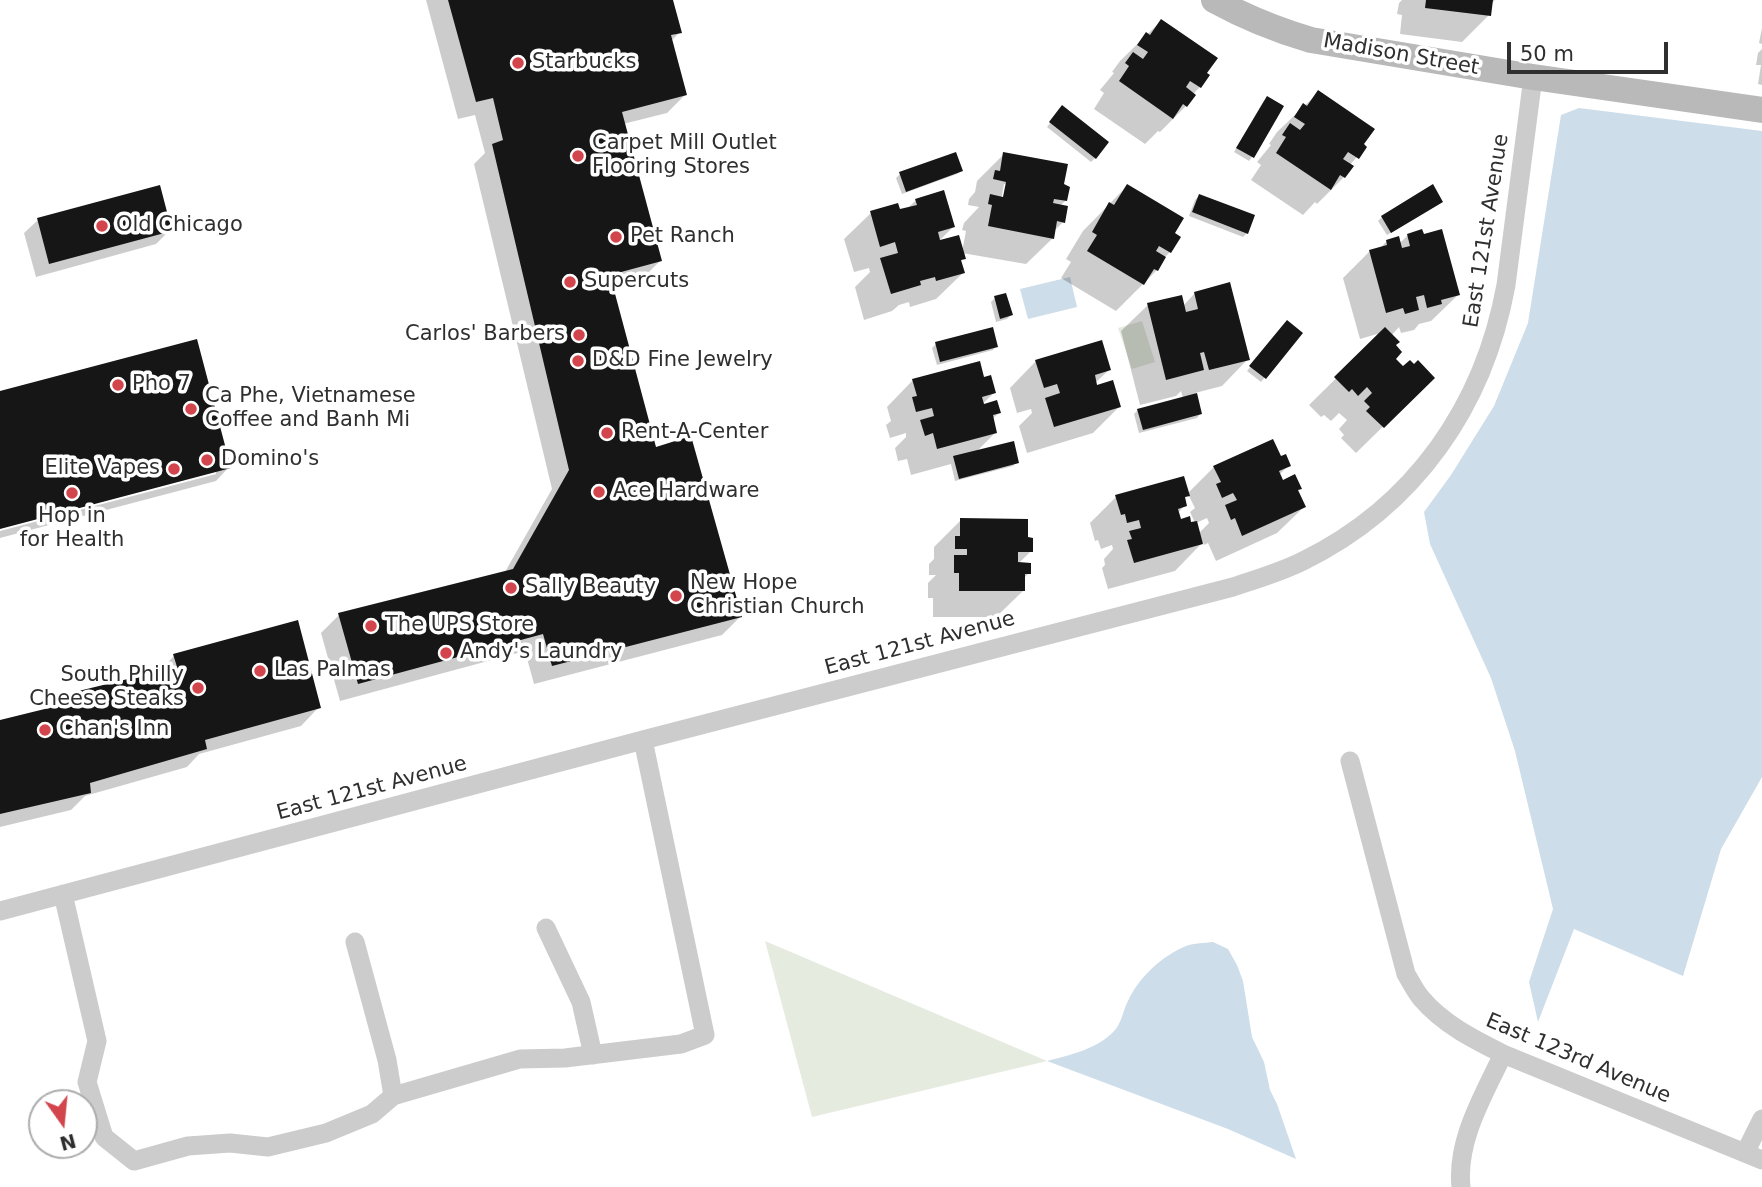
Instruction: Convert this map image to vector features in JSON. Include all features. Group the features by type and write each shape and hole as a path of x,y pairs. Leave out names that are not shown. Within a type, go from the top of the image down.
{"street":[{"name":"Madison Street","path":"1214,0 1268,26 1311,40 1533,77 1762,110"},
{"name":"East 121st Avenue","path":"0,911 1233,587 1320,553 1369,522 1407,486 1446,437 1482,372 1506,285 1533,77"},
{"path":"63,894 97,1041 87,1083 104,1137 134,1161 188,1146 230,1143 268,1146 326,1133 372,1114 393,1096 520,1059 565,1058 681,1044 705,1035 643,740"},
{"name":"East 123rd Avenue","path":"1350,761 1406,974 1420,996 1450,1025 1503,1054 1754,1157"},
{"path":"546,928 581,1002 593,1055"},
{"path":"355,942 387,1060 393,1096"},
{"path":"1461,1187 1461,1160 1466,1138 1503,1054"},
{"path":"1754,1157 1762,1119"}],"shaded area":[{"path":"1142,321 1155,362 1132,369 1118,328"},
{"path":"765,941 1047,1061 812,1117"}],"water":[{"path":"1579,108 1762,131 1762,777 1721,849 1683,976 1574,929 1538,1022 1529,982 1553,909 1515,751 1491,678 1430,544 1424,512 1451,475 1494,406 1528,323 1561,115"},
{"path":"1070,277 1077,307 1028,319 1020,289"},
{"path":"1213,942 1228,949 1237,965 1243,981 1252,1037 1264,1062 1270,1090 1296,1159 1228,1129 1047,1061 1083,1050 1108,1037 1119,1023 1138,984 1152,968 1168,955 1186,946"}],"building":[{"path":"448,0 673,0 682,33 671,35 687,95 622,112 662,261 610,275 656,447 691,436 742,617 552,666 543,634 358,684 338,613 513,569 569,470 492,144 503,140 493,98 476,102"},
{"path":"1426,0 1493,0 1491,16 1425,8"},
{"path":"1161,19 1218,58 1207,73 1210,75 1201,88 1190,81 1186,87 1196,95 1187,107 1183,104 1173,119 1119,81 1129,66 1125,63 1133,52 1143,59 1148,52 1137,45 1146,32 1150,35"},
{"path":"1318,90 1375,129 1364,144 1367,147 1359,159 1348,152 1343,159 1354,166 1345,178 1340,175 1331,190 1276,153 1286,137 1282,135 1290,123 1300,130 1305,124 1294,117 1303,103 1307,106"},
{"path":"1267,96 1284,106 1254,158 1236,148"},
{"path":"1062,105 1109,142 1096,159 1049,122"},
{"path":"956,152 963,171 906,192 899,172"},
{"path":"1003,152 1068,164 1064,184 1070,187 1067,201 1054,199 1053,203 1068,206 1065,223 1057,221 1054,239 988,226 992,205 988,204 990,194 1003,197 1006,182 993,179 995,170 1000,171"},
{"path":"1127,184 1184,218 1175,233 1181,237 1171,253 1159,246 1156,251 1166,257 1158,271 1154,269 1144,285 1087,251 1097,235 1092,232 1109,202 1114,205"},
{"path":"1433,184 1443,202 1391,233 1381,216"},
{"path":"160,185 172,231 49,264 37,218"},
{"path":"944,190 955,227 938,232 940,240 959,235 966,259 961,260 965,273 936,281 935,277 920,281 921,285 891,294 880,258 898,253 895,242 880,247 870,211 898,203 900,209 917,205 915,199"},
{"path":"1199,194 1255,215 1248,234 1192,212"},
{"path":"1422,229 1424,234 1442,229 1460,295 1441,300 1442,304 1427,308 1424,295 1416,297 1419,310 1405,314 1403,308 1386,313 1369,250 1387,245 1386,240 1399,236 1402,248 1410,246 1407,234"},
{"path":"1230,282 1250,360 1209,370 1204,352 1200,353 1204,370 1166,380 1147,303 1182,295 1186,312 1198,309 1194,292"},
{"path":"1006,293 1013,315 1000,319 994,296"},
{"path":"1287,320 1303,333 1266,379 1249,366"},
{"path":"993,327 998,347 940,362 935,342"},
{"path":"1385,327 1400,342 1396,345 1402,352 1396,359 1403,366 1410,360 1414,364 1418,360 1435,378 1384,428 1366,411 1370,407 1364,401 1372,393 1367,387 1358,396 1352,389 1349,392 1334,377"},
{"path":"197,339 231,468 0,529 0,391"},
{"path":"1102,340 1111,370 1095,375 1097,385 1113,380 1121,407 1054,427 1045,398 1060,393 1057,384 1044,388 1035,360"},
{"path":"980,361 984,377 991,375 996,393 982,397 984,404 997,400 1001,413 993,415 997,433 937,449 933,433 925,436 920,420 934,416 932,408 916,412 912,397 917,396 912,379"},
{"path":"1197,393 1202,414 1143,430 1137,409"},
{"path":"1273,439 1281,456 1286,454 1291,466 1279,471 1283,480 1295,474 1302,489 1298,490 1306,507 1242,536 1235,518 1231,520 1225,505 1237,500 1233,493 1222,498 1216,484 1221,482 1213,466"},
{"path":"1014,441 1019,463 959,479 953,456"},
{"path":"1184,476 1190,496 1185,497 1187,506 1178,509 1181,519 1190,516 1191,522 1197,521 1203,544 1134,563 1127,540 1132,539 1129,531 1141,528 1139,520 1127,523 1125,514 1121,515 1115,495"},
{"path":"960,518 1028,519 1028,537 1033,538 1033,552 1018,552 1018,562 1031,563 1031,574 1025,574 1025,591 959,591 959,573 954,573 954,555 967,555 967,549 955,549 955,536 960,536"},
{"path":"298,620 321,708 205,740 207,749 90,783 91,793 0,814 0,720 61,705 58,696 177,667 173,654"}],"place":[{"name":"Starbucks","path":"518,63"},
{"name":"Carpet Mill Outlet Flooring Stores","path":"578,156"},
{"name":"Old Chicago","path":"102,226"},
{"name":"Pet Ranch","path":"616,237"},
{"name":"Supercuts","path":"570,282"},
{"name":"Carlos' Barbers","path":"579,335"},
{"name":"D&D Fine Jewelry","path":"578,361"},
{"name":"Pho 7","path":"118,385"},
{"name":"Ca Phe, Vietnamese Coffee and Banh Mi","path":"191,409"},
{"name":"Rent-A-Center","path":"607,433"},
{"name":"Domino's","path":"207,460"},
{"name":"Elite Vapes","path":"174,469"},
{"name":"Ace Hardware","path":"599,492"},
{"name":"Hop in for Health","path":"72,493"},
{"name":"Sally Beauty","path":"511,588"},
{"name":"New Hope Christian Church","path":"676,596"},
{"name":"The UPS Store","path":"371,626"},
{"name":"Andy's Laundry","path":"446,653"},
{"name":"Las Palmas","path":"260,671"},
{"name":"South Philly Cheese Steaks","path":"198,688"},
{"name":"Chan's Inn","path":"45,730"}]}
